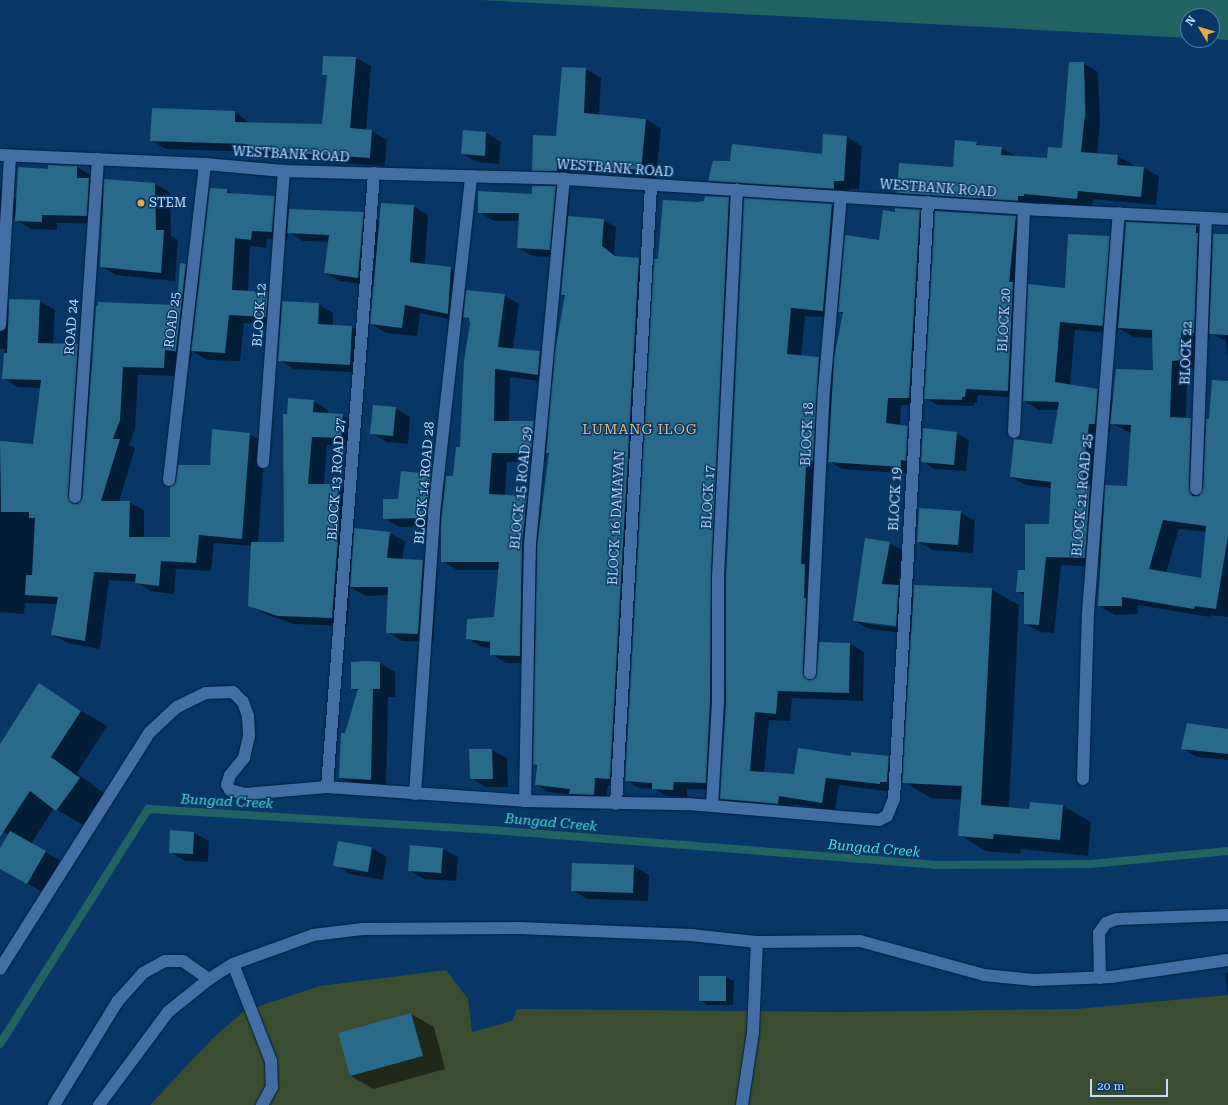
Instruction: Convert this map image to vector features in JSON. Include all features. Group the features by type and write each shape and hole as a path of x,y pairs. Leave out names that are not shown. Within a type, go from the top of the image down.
{"street":[{"name":"WESTBANK ROAD","path":"5,155 206,164 284,171 564,179 651,186 737,189 1024,209 1228,219"},
{"path":"0,326 5,155"},
{"name":"ROAD 24","path":"75,497 98,159"},
{"name":"ROAD 25","path":"169,480 206,164"},
{"name":"BLOCK 12","path":"263,462 284,171"},
{"name":"BLOCK 13 ROAD 27","path":"327,787 374,173"},
{"name":"BLOCK 14 ROAD 28","path":"415,794 434,513 471,176"},
{"name":"BLOCK 15 ROAD 29","path":"525,801 530,544 564,179"},
{"name":"BLOCK 16 DAMAYAN","path":"616,804 651,186"},
{"name":"BLOCK 17","path":"712,806 718,701 718,577 737,189"},
{"name":"BLOCK 18","path":"810,673 824,390 840,197"},
{"name":"BLOCK 19","path":"712,806 879,820 887,816 894,799 928,202"},
{"name":"BLOCK 20","path":"1014,432 1024,209"},
{"name":"BLOCK 21 ROAD 25","path":"1082,779 1088,613 1119,213"},
{"name":"BLOCK 22","path":"1196,490 1206,218"},
{"path":"0,969 150,732 177,707 206,693 233,692 243,702 248,716 249,736 244,758 230,775 226,785 230,790 245,794 327,787 525,801 712,806"},
{"path":"1100,978 1099,933 1106,923 1117,919 1228,915"},
{"path":"99,1105 168,1012 209,979 233,964 313,935 363,929 519,928 691,935 757,942 860,941 984,975 1034,980 1100,978 1228,960"},
{"path":"742,1105 753,1032 757,942"},
{"path":"54,1105 117,1002 144,973 165,961 183,961 209,979"},
{"path":"233,964 271,1061 272,1087 262,1105"}],"shaded area":[{"path":"481,0 1228,0 1228,40 1220,40 1220,8 1180,8 1180,38"},
{"path":"446,970 468,999 472,1032 512,1021 517,1009 842,1012 1076,1009 1228,995 1228,1105 150,1105 212,1039 244,1011 320,986"}],"building":[{"path":"323,56 356,57 350,128 372,130 370,158 247,150 247,144 150,141 152,108 235,111 235,122 322,124 327,75 322,75"},
{"path":"1069,62 1084,62 1085,114 1081,152 1118,155 1117,165 1144,167 1141,197 1078,191 1077,199 1024,194 1024,196 1018,196 1018,201 897,193 899,163 953,167 955,140 977,142 976,145 1002,147 1001,155 1047,158 1048,147 1062,148"},
{"path":"562,67 586,68 584,113 646,119 641,170 557,163 557,171 532,171 533,135 556,136"},
{"path":"463,130 486,132 485,156 461,154"},
{"path":"823,134 847,136 844,181 834,181 834,189 708,181 713,161 730,161 732,144 822,154"},
{"path":"48,165 77,166 77,178 89,178 87,216 42,215 42,222 15,221 18,167 48,169"},
{"path":"104,179 155,183 156,230 164,230 161,273 100,267"},
{"path":"532,186 556,186 550,250 517,248 519,213 478,213 478,191 532,194"},
{"path":"210,188 227,189 227,193 275,196 272,232 252,231 251,240 235,238 232,290 268,292 266,317 229,315 225,353 191,351"},
{"path":"705,196 729,197 711,577 710,701 706,783 674,782 673,790 652,789 652,783 625,781 654,259 658,259 663,200 698,202 704,201"},
{"path":"744,198 832,204 823,311 791,308 787,354 819,357 813,461 810,461 809,467 806,467 801,564 805,564 804,598 806,598 803,673 809,680 816,677 819,642 850,643 849,693 778,691 776,714 755,712 750,771 794,774 798,748 851,756 851,752 889,756 887,782 880,782 880,784 826,778 822,803 779,796 778,804 720,799 726,701 726,577"},
{"path":"381,203 414,205 410,262 451,267 448,314 405,305 402,328 370,324"},
{"path":"895,208 920,210 909,398 888,398 886,423 908,426 906,461 901,460 901,467 828,462 834,358 843,312 838,312 845,235 879,240 883,210 895,212"},
{"path":"289,209 364,212 358,278 324,273 329,235 287,233"},
{"path":"935,211 1016,216 1009,282 1013,282 1008,391 966,389 965,397 962,397 962,400 924,399"},
{"path":"568,216 604,219 602,246 615,256 639,258 610,779 595,778 594,795 569,794 570,789 535,785 537,765 533,764 537,544 549,453 546,453 555,351 565,295 561,295"},
{"path":"1126,222 1196,225 1196,233 1198,233 1194,333 1181,332 1182,360 1172,361 1170,417 1191,418 1189,489 1192,496 1199,496 1203,489 1206,419 1209,419 1212,380 1228,381 1228,536 1216,609 1195,606 1194,609 1122,597 1122,606 1098,606 1105,485 1127,486 1131,425 1110,424 1116,369 1153,370 1152,330 1118,328","holes":["1163,520 1206,526 1201,578 1149,569"]},
{"path":"1068,234 1110,236 1103,326 1060,322 1055,382 1098,389 1095,424 1089,424 1084,463 1083,484 1090,485 1085,558 1046,557 1039,625 1024,624 1024,592 1016,592 1018,570 1025,570 1025,524 1049,524 1051,482 1010,477 1014,439 1052,444 1059,402 1023,401 1028,284 1065,288"},
{"path":"1213,234 1228,234 1228,335 1209,334"},
{"path":"180,263 186,264 176,351 165,350 164,368 123,367 120,420 113,439 120,439 101,501 130,501 129,537 170,537 170,487 176,481 178,465 210,465 212,429 250,433 242,539 199,535 196,563 161,561 159,586 135,583 136,574 94,572 85,641 51,635 58,597 25,595 26,575 32,575 35,518 29,518 29,512 1,512 0,441 33,444 41,380 2,379 4,353 7,353 9,299 40,300 38,343 78,344 68,496 71,503 78,504 82,498 96,306 98,306 98,302 177,305"},
{"path":"466,290 505,294 498,347 540,351 538,375 495,369 494,421 534,421 531,453 492,453 489,494 527,496 522,544 520,656 490,655 490,642 466,639 467,619 494,617 499,562 441,562 441,521 446,476 453,476 456,447 460,447 464,361 470,324 469,318 463,317"},
{"path":"282,301 319,303 318,324 352,326 350,365 278,361"},
{"path":"288,398 314,400 313,412 343,414 341,438 312,437 308,484 338,484 339,526 332,618 278,616 248,606 251,542 284,542 283,414 287,414"},
{"path":"373,405 396,407 393,436 370,434"},
{"path":"923,428 957,432 954,465 921,462"},
{"path":"401,471 431,474 426,518 383,519 383,499 398,499"},
{"path":"919,508 961,511 958,545 917,542"},
{"path":"354,528 390,532 387,558 423,560 418,634 386,633 388,587 350,587"},
{"path":"865,538 890,542 882,584 899,585 896,626 853,621"},
{"path":"914,585 992,588 981,805 1029,809 1030,802 1063,805 1060,840 994,834 993,839 958,836 962,786 902,783"},
{"path":"351,662 380,662 380,689 373,689 371,780 339,778 341,733 345,733 358,689 351,689"},
{"path":"39,683 81,711 51,757 80,778 56,811 30,791 0,837 0,744"},
{"path":"1187,723 1228,729 1228,754 1181,749"},
{"path":"469,749 492,749 493,779 470,779"},
{"path":"170,830 194,832 193,854 169,853"},
{"path":"10,831 46,851 27,884 0,869 0,848"},
{"path":"338,841 372,847 368,872 333,866"},
{"path":"410,845 443,848 441,873 408,871"},
{"path":"572,863 634,865 633,893 571,891"},
{"path":"699,976 726,976 726,1001 699,1001"},
{"path":"411,1013 423,1056 350,1076 338,1033"}],"waterway":[{"name":"Bungad Creek","path":"0,1044 148,809 493,830 933,865 1090,864 1228,851"}],"place":[{"name":"STEM","path":"141,203"}],"district":[{"name":"LUMANG ILOG","path":"640,429"}]}
